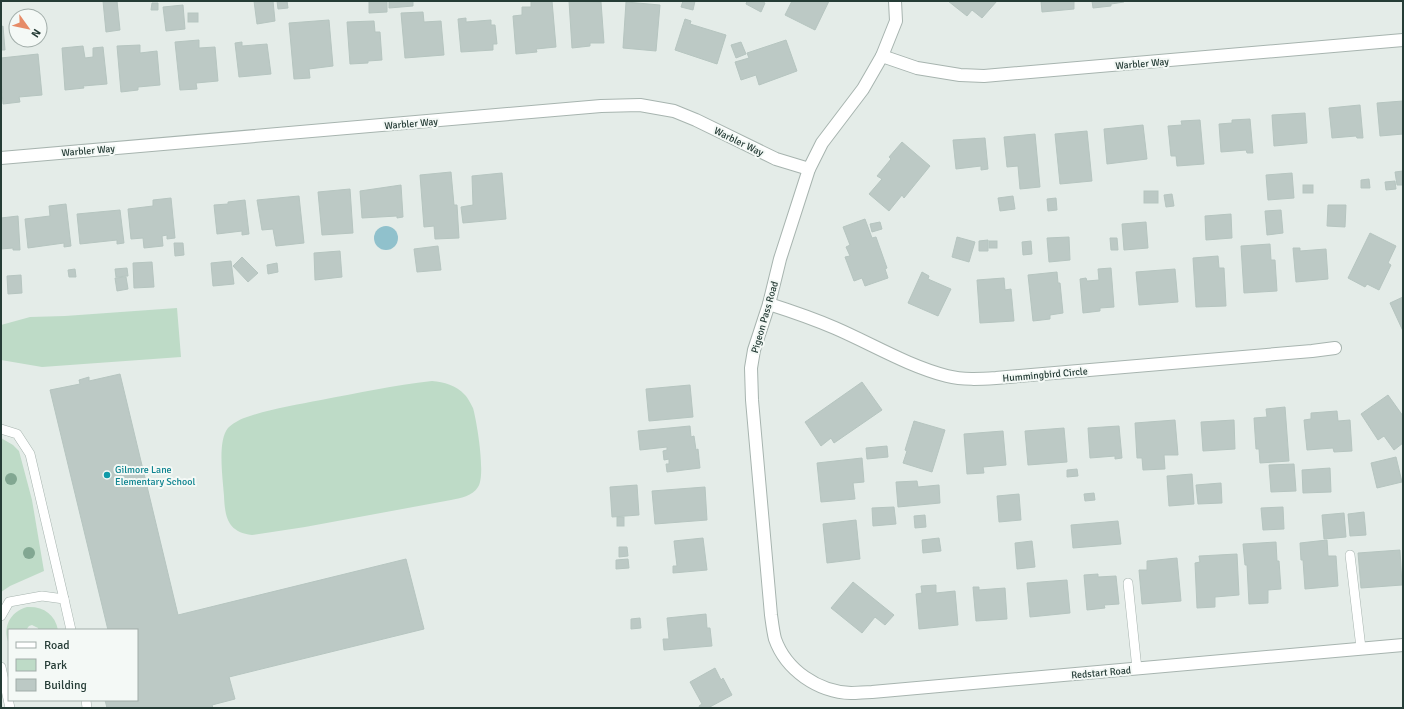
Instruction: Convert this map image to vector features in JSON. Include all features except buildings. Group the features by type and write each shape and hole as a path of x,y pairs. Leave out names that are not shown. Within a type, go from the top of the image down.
{"street":[{"name":"Pigeon Pass Road","path":"802,676 790,666 781,653 775,638 771,614 752,400 751,368 754,350 769,304 780,259 809,169 822,143 863,89 882,56 896,21 894,1"},
{"name":"Warbler Way","path":"882,56 918,68 960,75 984,76 1403,40"},
{"name":"Warbler Way","path":"1,158 593,107 640,105 674,111 696,120 776,159 809,169"},
{"name":"Hummingbird Circle","path":"769,304 797,313 834,328 916,366 948,376 968,379 996,378 1335,348"},
{"name":"Redstart Road","path":"802,676 825,688 849,693 872,692 1403,645"}],"lane":[{"path":"1,429 17,434 30,454 71,629"},
{"path":"1350,555 1360,648"},
{"path":"1128,583 1137,668"},
{"path":"1,616 9,602 42,596 64,598"},
{"path":"1,667 8,699"}],"green space":[{"path":"177,308 181,357 42,367 1,360 1,325 30,317"},
{"path":"432,381 454,386 466,396 473,408 477,425 481,472 478,487 473,493 451,500 305,527 252,535 238,531 229,523 225,511 222,470 223,442 228,428 242,419 263,412 390,387"},
{"path":"1,438 13,445 19,451 32,500 44,571 10,586 1,592"},
{"path":"33,607 47,612 51,615 58,629 38,629 32,625 27,629 8,629 8,641 6,632 9,621 16,612 21,609"}],"water":[{"path":"386,226 395,229 398,238 395,247 386,250 377,247 374,238 377,229"}],"place":[{"name":"Gilmore Lane Elementary School","path":"107,475"}]}
